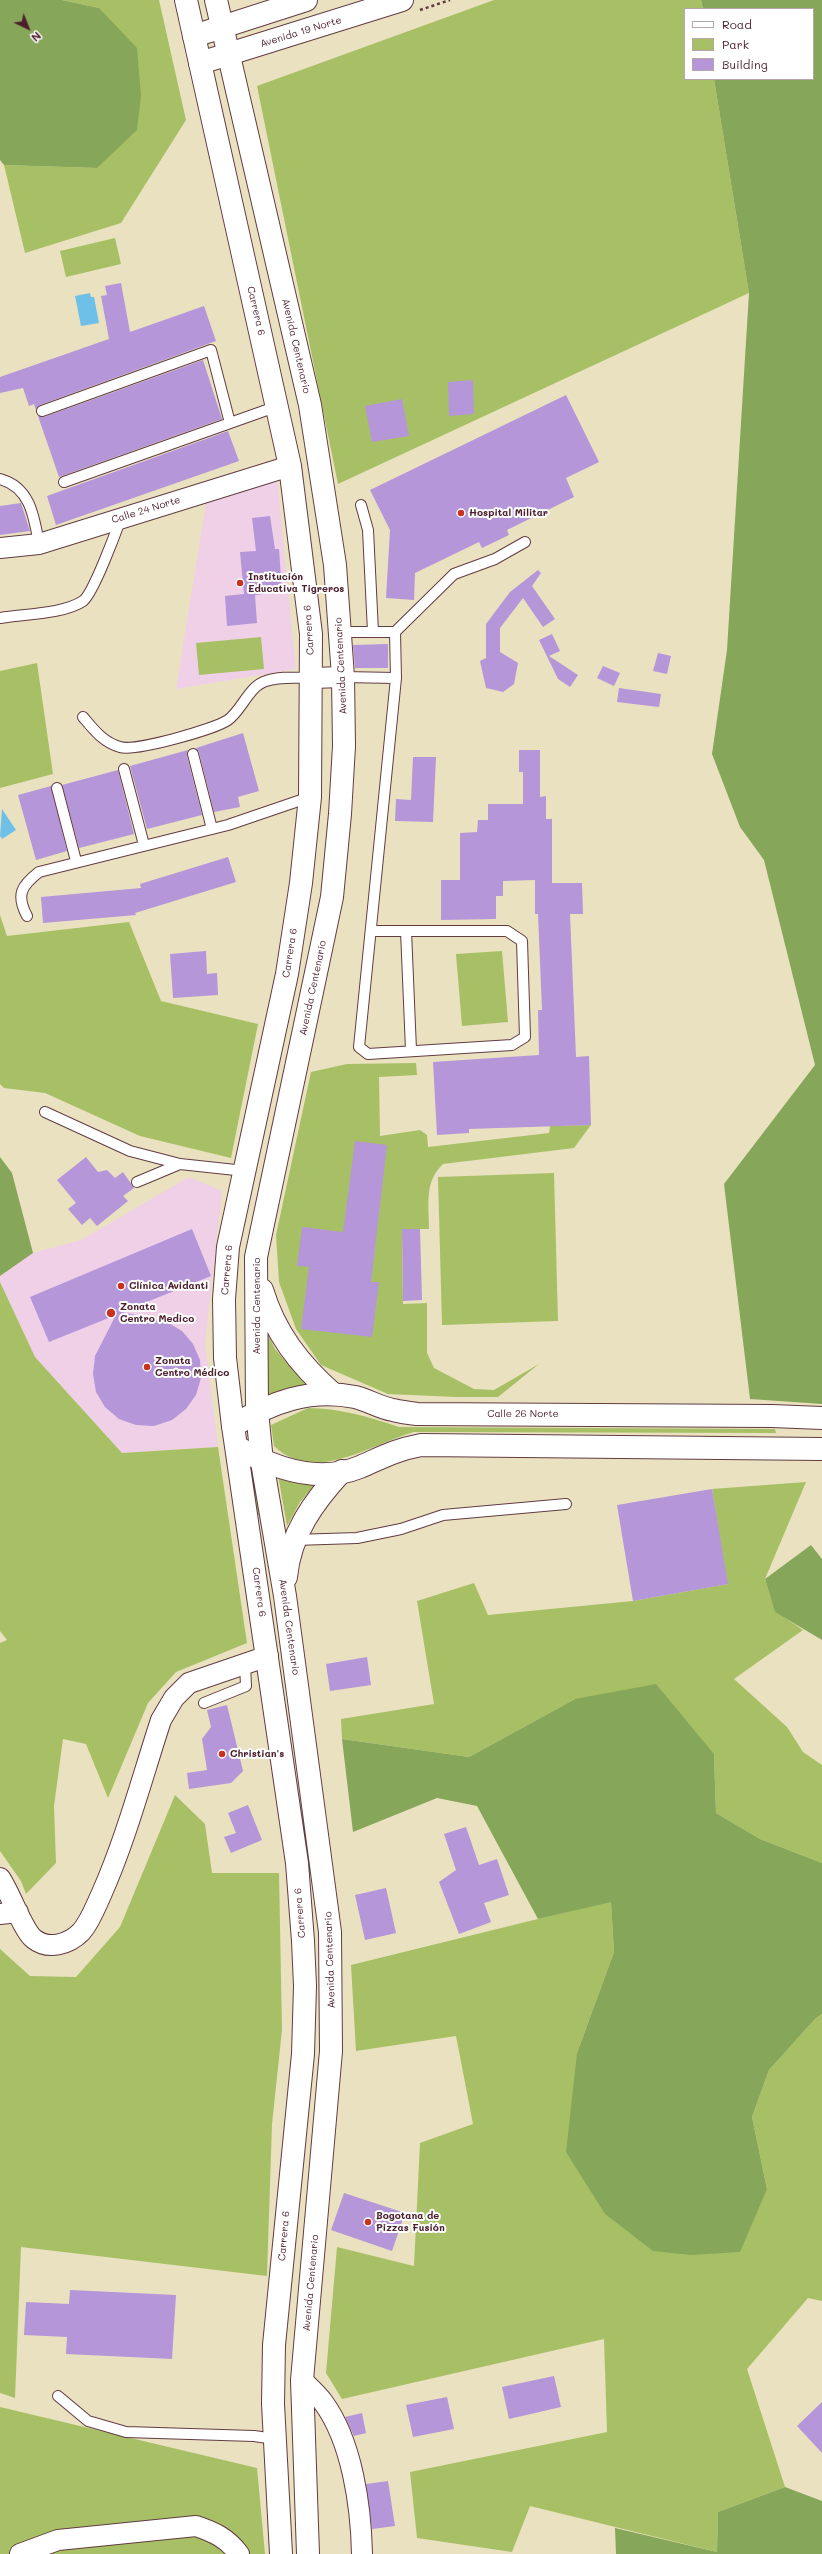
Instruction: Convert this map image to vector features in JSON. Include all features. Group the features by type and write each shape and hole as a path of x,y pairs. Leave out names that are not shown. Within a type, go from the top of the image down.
{"main road":[{"name":"Carrera 6","path":"186,0 278,406 290,466 311,634 312,678 310,797 287,974 228,1247 224,1299 225,1358 296,1863 305,1986 303,2054 274,2345 275,2439 281,2554"},
{"name":"Avenida Centenario","path":"216,0 310,405 335,565 343,677 344,746 341,807 332,896 256,1257 257,1411 262,1462 285,1596 330,1932 332,1989 331,2051 302,2380 308,2554"},
{"path":"194,36 223,28 306,0"},
{"name":"Avenida 19 Norte","path":"200,63 402,0"},
{"path":"256,1257 260,1283 268,1309 279,1333 294,1356 333,1394"},
{"name":"Calle 26 Norte","path":"235,1436 257,1411 282,1400 307,1395 333,1394 356,1397 392,1410 417,1414 772,1416 822,1418"},
{"path":"235,1436 262,1462 288,1470 315,1474 342,1471 359,1467 396,1450 420,1445 776,1446 822,1449"},
{"path":"285,1596 287,1568 294,1540 306,1515 322,1492 342,1471"}],"street":[{"name":"Calle 24 Norte","path":"0,548 39,544 290,466"},
{"path":"312,678 343,677"},
{"path":"0,1878 10,1892 9,1913 40,1942 63,1944 80,1933 91,1917 112,1871 161,1720 174,1698 189,1683 268,1656"},
{"path":"302,2380 323,2402 337,2427 354,2477 362,2554"},
{"path":"20,2554 58,2540 196,2526 216,2532 232,2544 239,2554"}],"lane":[{"path":"42,411 211,350 230,423"},
{"path":"64,482 278,406"},
{"path":"0,479 15,485 27,497 39,544"},
{"path":"361,505 368,530 373,632"},
{"path":"0,618 69,608 85,600 111,548 121,518"},
{"path":"339,632 395,632 454,574 495,559 525,542"},
{"path":"371,931 507,931 522,941 525,1037 512,1045 411,1050 368,1054 359,1047 396,678 395,632"},
{"path":"343,677 396,678"},
{"path":"83,717 103,740 121,748 135,749 212,727 228,720 258,685 266,681 312,678"},
{"path":"193,754 212,829"},
{"path":"124,769 144,845"},
{"path":"57,788 76,861"},
{"path":"27,916 20,903 21,891 28,880 39,872 76,861 212,829 310,797"},
{"path":"406,931 411,1050"},
{"path":"45,1112 130,1150 180,1164 245,1171"},
{"path":"137,1182 180,1164"},
{"path":"294,1540 357,1538 401,1529 443,1515 566,1504"},
{"path":"204,1703 246,1686 245,1664"},
{"path":"58,2396 88,2421 126,2432 254,2436 275,2439"}],"shaded area":[{"name":"Institución Educativa Tigreros","path":"277,479 296,669 176,689 207,497"},
{"name":"Zonata Centro Medico","path":"189,1177 222,1191 205,1343 218,1447 122,1453 35,1357 0,1282 0,1276 33,1253 81,1240"}],"green space":[{"path":"0,0 62,0 99,8 137,48 141,96 137,130 97,168 4,165 0,160"},
{"path":"62,0 159,0 186,120 121,223 25,253 4,165 97,168 99,8"},
{"path":"494,0 701,0 703,8 684,8 684,80 714,80 749,293 338,484 257,86"},
{"path":"701,0 822,0 822,1404 750,1399 724,1184 815,1065 764,860 740,827 712,754 727,650 749,293 714,80 814,80 814,8 703,8"},
{"path":"115,238 121,264 66,277 60,251"},
{"path":"261,637 264,669 199,675 196,643"},
{"path":"37,663 53,774 0,788 0,671"},
{"path":"0,915 7,936 129,922 161,1001 258,1024 231,1158 140,1136 45,1093 4,1088 0,1084"},
{"path":"502,951 508,1022 462,1026 456,954"},
{"path":"416,1063 417,1075 379,1077 380,1136 420,1130 427,1135 428,1147 549,1133 550,1126 591,1125 574,1148 443,1164 437,1171 430,1186 428,1202 429,1229 402,1229 403,1304 427,1303 427,1353 434,1368 474,1389 494,1390 539,1364 498,1397 388,1394 321,1365 296,1329 279,1282 276,1235 311,1072 347,1064"},
{"path":"0,1157 12,1173 33,1253 0,1276"},
{"path":"554,1173 558,1321 442,1325 438,1177"},
{"path":"0,1282 35,1357 122,1453 218,1447 247,1643 176,1672 148,1703 108,1798 86,1744 63,1739 54,1806 56,1863 26,1894 21,1881 0,1851 0,1643 7,1640 0,1631"},
{"path":"262,1322 275,1349 308,1387 268,1400"},
{"path":"308,1408 343,1411 399,1427 775,1429 776,1433 414,1432 343,1458 325,1462 307,1462 290,1457 274,1446 271,1425"},
{"path":"252,1461 261,1515 257,1515 249,1463"},
{"path":"278,1475 317,1482 300,1502 287,1526"},
{"path":"806,1482 765,1579 775,1611 803,1630 734,1679 787,1727 803,1752 822,1765 822,1863 760,1839 716,1813 714,1754 575,1699 469,1757 342,1739 341,1719 434,1704 417,1601 474,1583 488,1615 633,1601 727,1584 712,1489"},
{"path":"811,1545 822,1559 822,1640 775,1612 765,1579"},
{"path":"656,1684 714,1754 716,1813 760,1839 822,1863 822,2014 815,2019 769,2070 752,2117 767,2189 740,2252 691,2255 653,2251 605,2214 566,2152 577,2053 614,1952 611,1902 538,1919 477,1806 437,1798 353,1832 342,1739 469,1757 575,1699"},
{"path":"175,1795 205,1824 212,1873 279,1873 282,2030 272,2124 267,2276 21,2247 15,2398 0,2393 0,1949 30,1976 76,1977 120,1927"},
{"path":"611,1901 614,1952 577,2053 767,2189 752,2117 769,2070 815,2019 822,2014 822,2301 808,2298 747,2369 785,2487 718,2512 717,2552 530,2506 512,2552 417,2538 410,2472 607,2432 604,2339 342,2399 326,2373 337,2247 414,2266 420,2143 473,2124 456,2036 356,2051 351,1965"},
{"path":"0,2407 257,2468 265,2554 0,2554"},
{"path":"785,2487 822,2501 822,2554 616,2554 615,2528 717,2552 718,2512"}],"water":[{"path":"90,293 91,297 94,297 99,323 81,326 75,296"},
{"path":"2,809 16,830 2,839 0,836"}],"building":[{"path":"121,283 130,332 204,306 216,341 40,405 36,410 34,404 29,406 23,388 0,393 0,377 109,339 101,296 107,295 105,286"},
{"path":"203,360 222,419 59,477 38,416 44,417"},
{"path":"473,380 474,414 449,416 448,382"},
{"name":"Hospital Militar","path":"566,395 599,462 566,478 574,497 507,530 509,535 482,548 479,542 415,573 414,600 386,598 390,530 370,490"},
{"path":"402,399 409,436 372,442 365,406"},
{"path":"228,431 239,461 56,525 47,496"},
{"path":"21,503 30,531 0,535 0,506"},
{"path":"270,516 275,549 279,549 282,592 255,595 257,623 227,626 225,596 244,594 240,552 256,551 252,518"},
{"path":"538,570 541,573 532,586 555,619 543,627 523,598 500,628 500,652 518,663 514,684 503,692 486,688 480,661 486,658 486,624 510,592"},
{"path":"552,634 560,651 549,656 578,675 570,687 558,679 539,640"},
{"path":"388,644 388,668 355,668 353,645"},
{"path":"658,653 671,656 667,674 653,671"},
{"path":"603,666 620,673 614,686 597,678"},
{"path":"619,688 661,694 659,707 617,702"},
{"path":"243,733 259,791 238,797 240,807 214,812 199,752 196,748"},
{"path":"188,750 187,756 202,815 147,829 130,766"},
{"path":"519,750 540,750 540,797 546,796 546,819 552,819 552,883 582,883 583,914 570,914 576,1057 589,1056 591,1125 469,1129 469,1133 437,1135 433,1062 539,1055 538,1010 542,1010 538,914 535,914 535,880 503,881 503,896 496,896 496,919 441,920 441,880 460,880 460,833 477,832 478,820 488,820 488,804 523,804 523,772 519,772"},
{"path":"413,757 436,757 433,822 395,821 396,799 411,800"},
{"path":"118,770 134,834 79,848 62,785"},
{"path":"51,786 67,851 36,860 18,795"},
{"path":"228,857 236,882 135,913 136,915 43,923 41,897 141,888 140,884"},
{"path":"206,951 207,974 217,973 218,995 173,998 170,954"},
{"path":"355,1141 387,1145 371,1282 379,1282 372,1337 301,1329 309,1267 297,1266 302,1227 343,1232"},
{"path":"86,1157 98,1172 107,1170 115,1178 123,1172 134,1188 123,1196 128,1201 97,1226 90,1218 82,1225 68,1209 76,1203 57,1180"},
{"path":"192,1229 211,1276 122,1312 167,1322 182,1331 193,1344 200,1360 201,1378 196,1395 186,1409 172,1420 154,1426 136,1425 119,1419 105,1407 96,1392 93,1374 95,1356 116,1315 49,1342 30,1297"},
{"path":"402,1229 420,1229 422,1300 403,1301"},
{"path":"712,1489 728,1584 633,1601 617,1505"},
{"path":"367,1657 371,1685 330,1691 326,1664"},
{"name":"Christian's","path":"227,1705 243,1771 231,1783 189,1789 187,1773 207,1770 202,1739 211,1727 207,1710"},
{"path":"248,1805 262,1840 231,1853 224,1837 236,1833 228,1813"},
{"path":"466,1827 479,1865 497,1859 509,1895 484,1903 491,1922 459,1934 439,1882 456,1870 444,1834"},
{"path":"386,1888 396,1933 365,1940 355,1895"},
{"name":"Bogotana de Pizzas Fusión","path":"344,2193 405,2213 392,2251 331,2230"},
{"path":"70,2290 176,2295 172,2359 66,2354 67,2337 24,2335 26,2302 69,2304"},
{"path":"554,2376 561,2407 509,2419 502,2387"},
{"path":"447,2397 454,2429 413,2437 406,2405"},
{"path":"822,2402 822,2453 797,2426"},
{"path":"362,2413 366,2433 354,2436 345,2417"},
{"path":"388,2481 395,2526 372,2529 366,2484"}],"place":[{"name":"Hospital Militar","path":"461,513"},
{"name":"Institución Educativa Tigreros","path":"240,583"},
{"name":"Clínica Avidanti","path":"121,1286"},
{"name":"Zonata Centro Medico","path":"111,1313"},
{"name":"Zonata Centro Médico","path":"147,1367"},
{"name":"Christian's","path":"222,1754"},
{"name":"Bogotana de Pizzas Fusión","path":"368,2222"}]}
